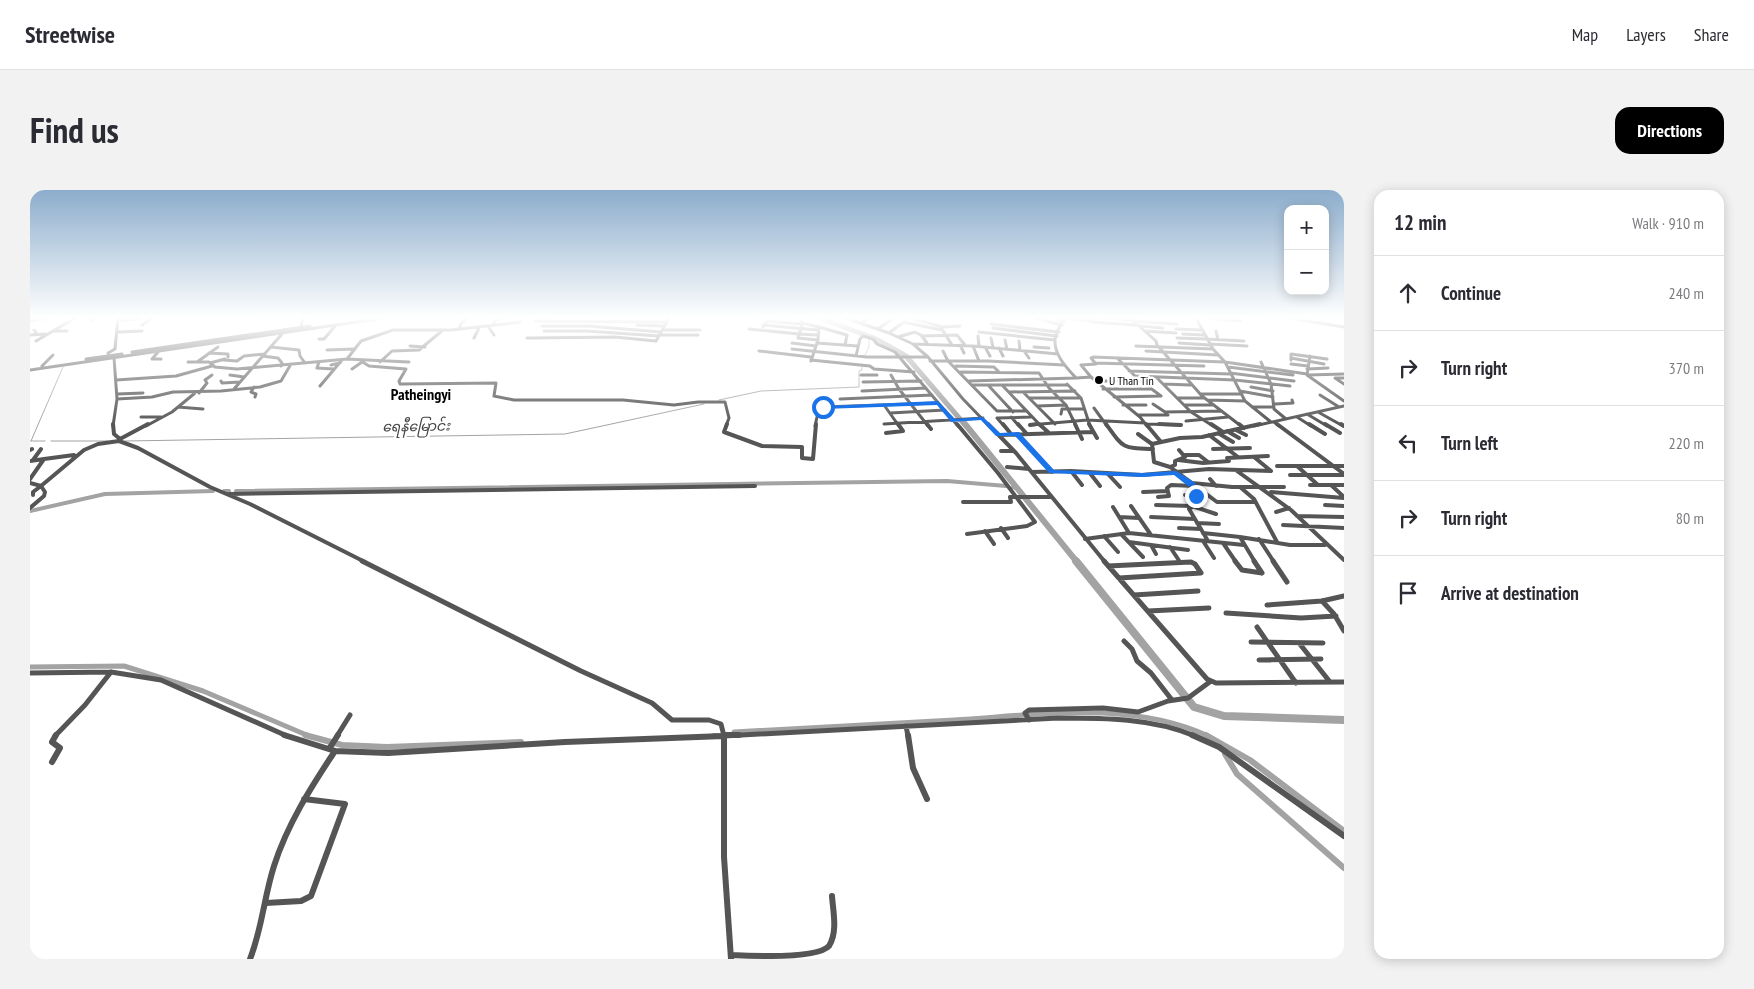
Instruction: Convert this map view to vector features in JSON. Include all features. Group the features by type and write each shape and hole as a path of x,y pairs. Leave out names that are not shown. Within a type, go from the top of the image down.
{"street":[{"path":"30,369 112,354"},
{"path":"30,369 140,354"},
{"path":"156,354 152,359 161,360"},
{"path":"197,362 208,354"},
{"path":"116,380 181,375 223,360 228,356 226,354"},
{"path":"299,354 305,363"},
{"path":"331,365 347,359 351,354"},
{"path":"380,362 389,354"},
{"path":"778,354 870,366 874,370 914,372"},
{"path":"811,359 812,354"},
{"path":"835,354 902,358 928,357"},
{"path":"898,354 1018,498 1022,507 1035,523 1027,526 1000,528 967,534"},
{"path":"924,354 1014,451 1085,539 1210,682"},
{"path":"944,354 948,361 956,366 997,411 1027,411"},
{"path":"976,354 979,361"},
{"path":"1025,354 1029,358"},
{"path":"1038,354 1042,357"},
{"path":"1058,354 1064,365 1076,378"},
{"path":"1158,354 1167,356 1175,354"},
{"path":"1196,354 1218,355 1228,367 1245,401 1344,475"},
{"path":"1291,361 1292,354 1327,359"},
{"path":"42,366 53,355"},
{"path":"98,359 104,355"},
{"path":"223,360 237,361 244,356 263,355 278,358 282,363 281,366"},
{"path":"233,390 263,355"},
{"path":"1167,356 1200,394 1244,428"},
{"path":"1095,363 1091,357 1167,356 1223,360 1307,375 1343,374"},
{"path":"1307,375 1310,356"},
{"path":"114,358 117,397 113,424 114,434 120,440 196,480 581,671 637,695 652,703 672,720 714,721 723,727 724,857 731,957 804,957 823,951 829,946 834,931 832,896"},
{"path":"1117,358 1135,376 1234,380 1290,386"},
{"path":"347,359 361,362 409,362"},
{"path":"321,361 317,368 334,369"},
{"path":"188,362 211,364 230,369 321,361 341,362"},
{"path":"930,361 1064,365"},
{"path":"1291,361 1308,361 1324,364"},
{"path":"1291,361 1307,368 1328,368"},
{"path":"320,386 341,362"},
{"path":"352,369 361,362"},
{"path":"361,362 369,366 406,369 399,381 400,384 496,383 494,396 514,400 623,400 674,405 698,402 725,402 729,418 724,432 742,436 763,446 788,445 802,447 802,458 813,458 815,426 821,408 938,403"},
{"path":"1006,362 1021,385"},
{"path":"1261,362 1272,383 1276,412 1286,419"},
{"path":"1161,442 1146,424 1103,389 1081,365 1095,365 1095,363 1204,366"},
{"path":"117,397 152,397 173,392 209,394 270,384 281,381 291,364"},
{"path":"956,366 994,367 999,372"},
{"path":"1228,367 1293,375"},
{"path":"1129,371 1231,373 1294,381"},
{"path":"961,372 1038,372 1046,385 1066,405 1082,439"},
{"path":"32,461 74,455 94,445 120,440 178,407 197,393 207,383 205,380 212,375"},
{"path":"230,375 244,377"},
{"path":"861,375 877,375 879,382"},
{"path":"891,375 899,389 931,429"},
{"path":"1307,375 1344,401"},
{"path":"969,380 1091,377"},
{"path":"1062,378 1081,398 1087,420 1097,438"},
{"path":"1157,378 1191,412 1223,432 1239,438"},
{"path":"1344,378 1335,378 1344,384"},
{"path":"221,381 222,383 240,382"},
{"path":"263,381 270,384"},
{"path":"1095,381 1140,381 1161,396 1114,397"},
{"path":"863,382 921,382"},
{"path":"1163,384 1192,385"},
{"path":"973,385 1068,385"},
{"path":"988,385 1013,412"},
{"path":"1002,385 1031,417 1048,432"},
{"path":"254,387 252,392 256,394 255,397"},
{"path":"1252,387 1273,391"},
{"path":"862,391 926,388"},
{"path":"1103,389 1152,388"},
{"path":"1009,392 1075,391"},
{"path":"1024,392 1055,424"},
{"path":"1200,394 1241,392 1273,397"},
{"path":"117,397 143,393"},
{"path":"840,400 932,395"},
{"path":"1320,395 1342,406"},
{"path":"1030,398 1081,398"},
{"path":"1177,398 1245,401"},
{"path":"851,399 856,406"},
{"path":"1252,407 1293,403 1292,400"},
{"path":"1153,404 1165,412 1221,411"},
{"path":"884,405 902,432 886,433"},
{"path":"1037,406 1066,405"},
{"path":"1123,405 1146,405"},
{"path":"1184,405 1212,405"},
{"path":"1094,408 1124,447 1153,448 1161,442 1236,430 1342,406"},
{"path":"178,407 203,409"},
{"path":"1172,408 1176,412"},
{"path":"1062,414 1061,410 1084,409"},
{"path":"890,413 945,410"},
{"path":"1165,412 1175,425"},
{"path":"1318,412 1344,426"},
{"path":"1307,414 1340,433"},
{"path":"1136,415 1168,416"},
{"path":"141,417 163,417"},
{"path":"1011,434 997,418 1031,417"},
{"path":"1186,421 1228,417"},
{"path":"1296,417 1325,434"},
{"path":"884,424 983,418"},
{"path":"1011,418 1026,433"},
{"path":"1030,425 1104,420 1181,425"},
{"path":"1236,430 1246,435"},
{"path":"998,434 1093,432"},
{"path":"1223,432 1233,442"},
{"path":"1180,433 1182,438"},
{"path":"1017,434 1052,472"},
{"path":"1138,434 1153,448 1154,462 1170,467 1193,484 1203,495 1220,504 1232,504 1237,501 1255,502"},
{"path":"1209,435 1239,458"},
{"path":"1213,449 1250,448"},
{"path":"32,461 41,449"},
{"path":"1179,450 1184,455 1199,455 1209,469"},
{"path":"1001,451 1014,451"},
{"path":"32,495 74,455"},
{"path":"1170,467 1175,465 1174,462 1184,458 1184,455"},
{"path":"1178,460 1205,462 1268,456"},
{"path":"1007,467 1030,471 1142,475 1209,469 1271,471 1254,457"},
{"path":"30,508 44,496 45,492 41,486 30,481 32,474 44,460"},
{"path":"1277,466 1344,466"},
{"path":"1297,466 1318,485"},
{"path":"1236,471 1270,492 1310,526 1325,545 1341,558"},
{"path":"1071,472 1082,485"},
{"path":"1089,472 1100,486"},
{"path":"1107,473 1120,487"},
{"path":"1290,475 1344,475"},
{"path":"1210,479 1216,486"},
{"path":"1158,497 1169,496 1167,488 1171,485 1284,487"},
{"path":"1310,485 1344,485"},
{"path":"1331,485 1343,496"},
{"path":"227,494 755,486"},
{"path":"1240,487 1255,502 1277,542"},
{"path":"1143,492 1168,491"},
{"path":"1270,492 1343,496"},
{"path":"1185,495 1203,495"},
{"path":"1196,496 1198,503 1189,509 1202,531 1214,558"},
{"path":"963,502 1011,502 1010,497 1051,497"},
{"path":"1325,504 1344,506"},
{"path":"1156,505 1192,506 1216,514"},
{"path":"1131,506 1151,535"},
{"path":"1113,507 1129,533"},
{"path":"1276,512 1289,508"},
{"path":"1297,516 1344,517"},
{"path":"1119,517 1139,518"},
{"path":"1150,517 1218,524"},
{"path":"1283,525 1344,528"},
{"path":"1000,528 1008,538"},
{"path":"1179,528 1290,545 1325,545"},
{"path":"985,531 994,544"},
{"path":"1085,539 1129,533 1244,545"},
{"path":"1121,534 1143,557"},
{"path":"1104,536 1118,552"},
{"path":"1224,543 1242,570 1262,573 1240,537"},
{"path":"1258,539 1287,582"},
{"path":"1129,542 1188,550"},
{"path":"1151,545 1156,554"},
{"path":"1170,547 1180,562"},
{"path":"1108,566 1180,562 1195,564 1200,574 1120,578"},
{"path":"1134,595 1198,591"},
{"path":"1268,605 1322,601 1344,596"},
{"path":"1322,601 1336,616 1344,631"},
{"path":"1148,611 1209,608"},
{"path":"1226,613 1302,618 1336,616"},
{"path":"1258,627 1296,683"},
{"path":"1124,641 1133,652 1137,661 1151,673 1172,700"},
{"path":"1251,642 1323,643"},
{"path":"1299,643 1330,682"},
{"path":"1258,660 1321,659"},
{"path":"30,673 111,672 161,680 290,738 332,747 382,753 565,742 1105,718 1171,728 1219,747 1344,836"},
{"path":"52,762 60,748 52,742 54,738 85,705 111,672"},
{"path":"1029,720 1025,713 1029,710 1103,708 1138,712 1172,700 1188,698 1210,682 1344,682"},
{"path":"250,959 259,936 273,868 291,823 350,715"},
{"path":"906,726 913,768 927,799"},
{"path":"266,903 300,901 312,896 345,804 344,802 304,799"}],"waterway":[{"path":"902,354 966,426"},
{"name":"ရေနီမြောင်း","path":"45,441 31,441 63,367"},
{"name":"ရေနီမြောင်း","path":"719,400 761,391 859,387 859,371 862,370 862,367"},
{"name":"ရေနီမြောင်း","path":"125,441 565,434 704,404"},
{"path":"965,424 1077,562"},
{"name":"ရေနီမြောင်း","path":"51,441 108,441"},
{"path":"236,491 947,481 1006,486"},
{"path":"1013,487 1017,488"},
{"path":"30,511 105,494 213,491"},
{"path":"224,491 229,491"},
{"path":"1076,561 1194,707 1224,716 1344,720"},
{"path":"30,667 124,666 203,691 309,736"},
{"path":"734,732 1050,713 1083,713 1147,718 1178,725 1207,736"},
{"path":"305,735 342,745 387,747 521,742"},
{"path":"1207,736 1250,760 1344,831"},
{"path":"1225,754 1237,774 1344,868"}],"place":[{"name":"U Than Tin","path":"1099,380"}],"district":[{"name":"Patheingyi","path":"421,394"}],"route":[{"path":"823,407 938,403 954,421 983,418 998,434 1017,434 1052,472 1142,475 1176,473 1192,483 1203,495 1196,496"}]}
